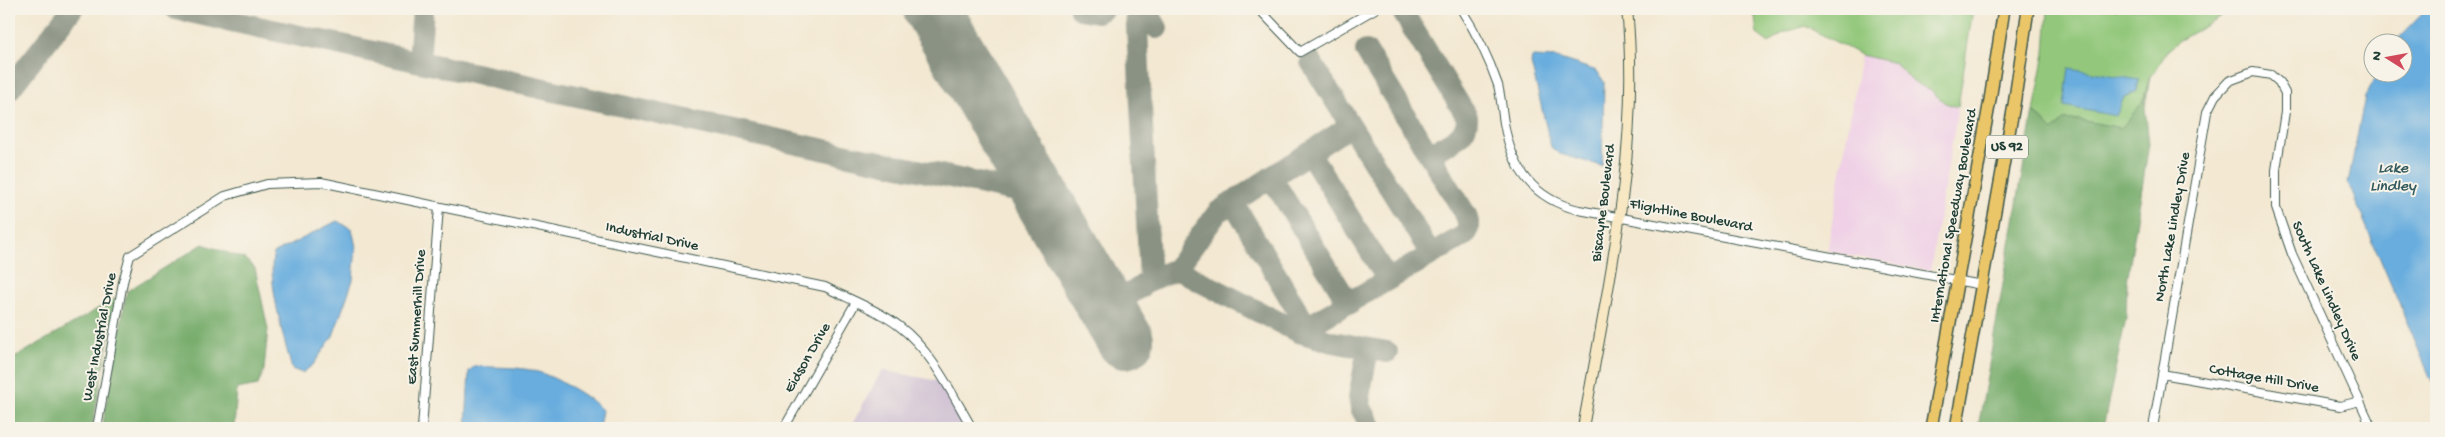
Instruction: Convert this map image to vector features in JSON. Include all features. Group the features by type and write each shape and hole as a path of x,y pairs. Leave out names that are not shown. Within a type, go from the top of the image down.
{"main road":[{"name":"International Speedway Boulevard","path":"1931,428 1990,100 2004,9"},
{"name":"US 92","path":"1956,428 2014,104 2028,9"}],"street":[{"path":"1260,9 1300,52 1376,9"},
{"name":"Flightline Boulevard","path":"1461,9 1489,61 1498,87 1510,148 1529,184 1545,196 1564,206 1982,285"},
{"name":"Biscayne Boulevard","path":"1583,428 1620,217 1626,166 1630,93 1627,9"},
{"name":"North Lake Lindley Drive","path":"2153,428 2207,112 2215,96 2230,81 2253,72 2271,76"},
{"name":"South Lake Lindley Drive","path":"2271,76 2279,82 2285,94 2285,112 2276,170 2276,208 2292,254 2372,428"},
{"name":"Industrial Drive","path":"267,184 320,182 825,287 898,325 912,337 924,352 972,428"},
{"name":"West Industrial Drive","path":"97,428 123,282 130,256 225,196 267,184"},
{"name":"East Summerhill Drive","path":"422,428 439,207"},
{"name":"Eidson Drive","path":"784,428 856,302"},
{"name":"Cottage Hill Drive","path":"2162,374 2340,406 2360,401"}],"shaded area":[{"path":"1861,55 1895,63 1912,81 1931,91 1946,103 1958,107 1930,271 1827,251"},
{"path":"882,370 938,381 967,428 850,428"}],"green space":[{"path":"1754,9 1973,9 1958,107 1945,103 1931,91 1912,81 1895,63 1861,55 1805,26 1783,33 1769,43 1757,34"},
{"path":"2048,9 2227,9 2221,17 2180,40 2167,51 2156,70 2150,76 2143,102 2121,128 2079,120 2063,120 2053,131 2034,111 2045,53"},
{"path":"2150,76 2145,107 2149,144 2127,282 2126,318 2103,428 1978,428 2033,111 2053,131 2063,120 2079,120 2121,128 2143,102"},
{"path":"203,244 245,259 255,268 268,329 264,370 258,385 237,389 234,428 102,428 127,291"},
{"path":"116,298 92,428 9,428 9,361"}],"water":[{"name":"Lake Lindley","path":"2427,9 2436,9 2436,391 2348,183 2365,97 2373,82 2412,82 2412,32 2405,32"},
{"path":"1532,57 1557,58 1597,71 1604,82 1602,166 1560,154 1551,147 1531,63"},
{"path":"2069,68 2139,80 2137,91 2124,97 2116,116 2064,106"},
{"path":"337,221 352,229 356,247 353,280 333,336 313,365 302,373 292,369 281,327 272,278 274,253"},
{"path":"475,366 531,370 563,383 590,399 602,410 599,428 466,428 469,371"}],"taxiway":[{"path":"9,90 72,9"},
{"path":"176,9 1042,197"},
{"path":"419,61 423,9"},
{"path":"1080,9 1097,12 1103,9"},
{"path":"1108,310 1150,280 1136,9"},
{"path":"1146,9 1157,28"},
{"path":"1404,14 1467,117 1467,124 1460,135 1429,154"},
{"path":"1298,332 1465,235 1469,226 1466,215 1366,51"},
{"path":"1311,62 1431,254"},
{"path":"1176,269 1218,212 1350,126"},
{"path":"1309,152 1388,280"},
{"path":"1271,177 1349,304"},
{"path":"1233,202 1307,327"},
{"path":"1150,280 1176,269 1298,332 1333,342 1387,352"},
{"path":"1368,349 1359,397 1361,408 1372,428"}],"runway":[{"path":"932,9 1125,340"}]}
